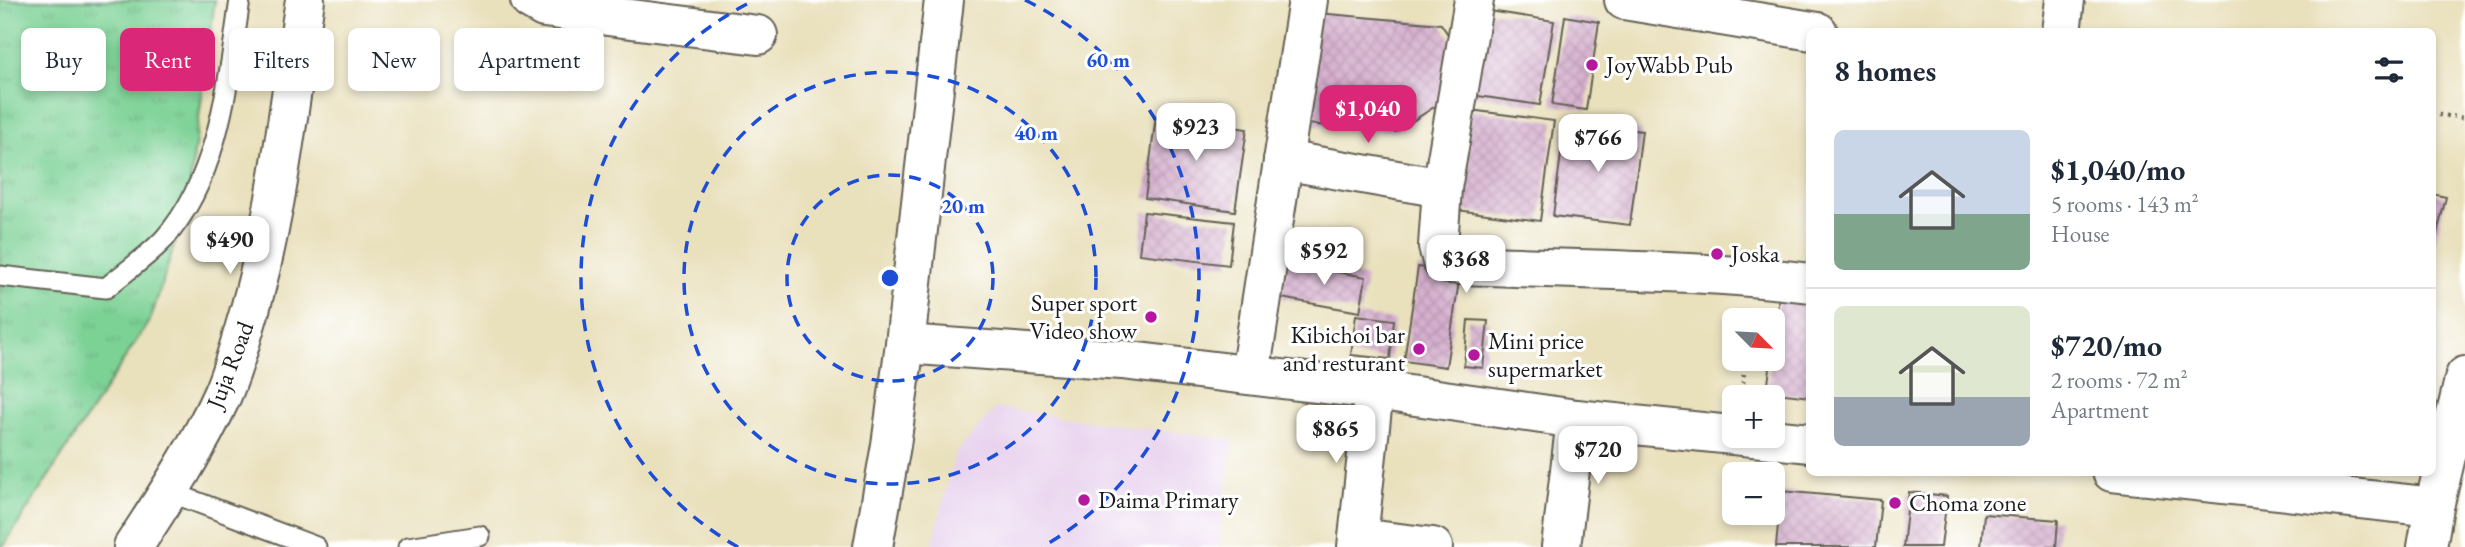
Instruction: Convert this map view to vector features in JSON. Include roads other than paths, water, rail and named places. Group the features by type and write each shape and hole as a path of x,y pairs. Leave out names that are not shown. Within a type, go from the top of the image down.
{"street":[{"name":"Juja Road","path":"133,547 170,492 222,394 260,278 271,224 305,0"},
{"path":"530,0 544,8 758,35"},
{"path":"873,547 905,344 944,0"},
{"path":"1250,375 1308,0"},
{"path":"1475,0 1443,188 1438,246 1443,261 1449,264 1552,270 1628,269 1806,283"},
{"path":"1624,0 1806,30"},
{"path":"2061,28 2065,0"},
{"path":"1283,160 1443,188"},
{"path":"905,344 1122,360 1374,390 1576,419 1806,443"},
{"path":"2427,547 2465,376"},
{"path":"1374,390 1358,543 1433,547"},
{"path":"1561,547 1576,419"},
{"path":"2149,476 2434,507"}],"lane":[{"path":"0,276 106,288 163,239 189,204 213,150 240,0"},
{"path":"170,492 316,547"},
{"path":"408,547 480,536"}],"place":[{"name":"JoyWabb Pub","path":"1592,65"},
{"name":"Joska","path":"1717,254"},
{"name":"Super sport Video show","path":"1151,317"},
{"name":"Kibichoi bar and resturant","path":"1419,349"},
{"name":"Mini price supermarket","path":"1474,355"},
{"name":"Daima Primary","path":"1084,500"},
{"name":"Choma zone","path":"1895,503"}]}
